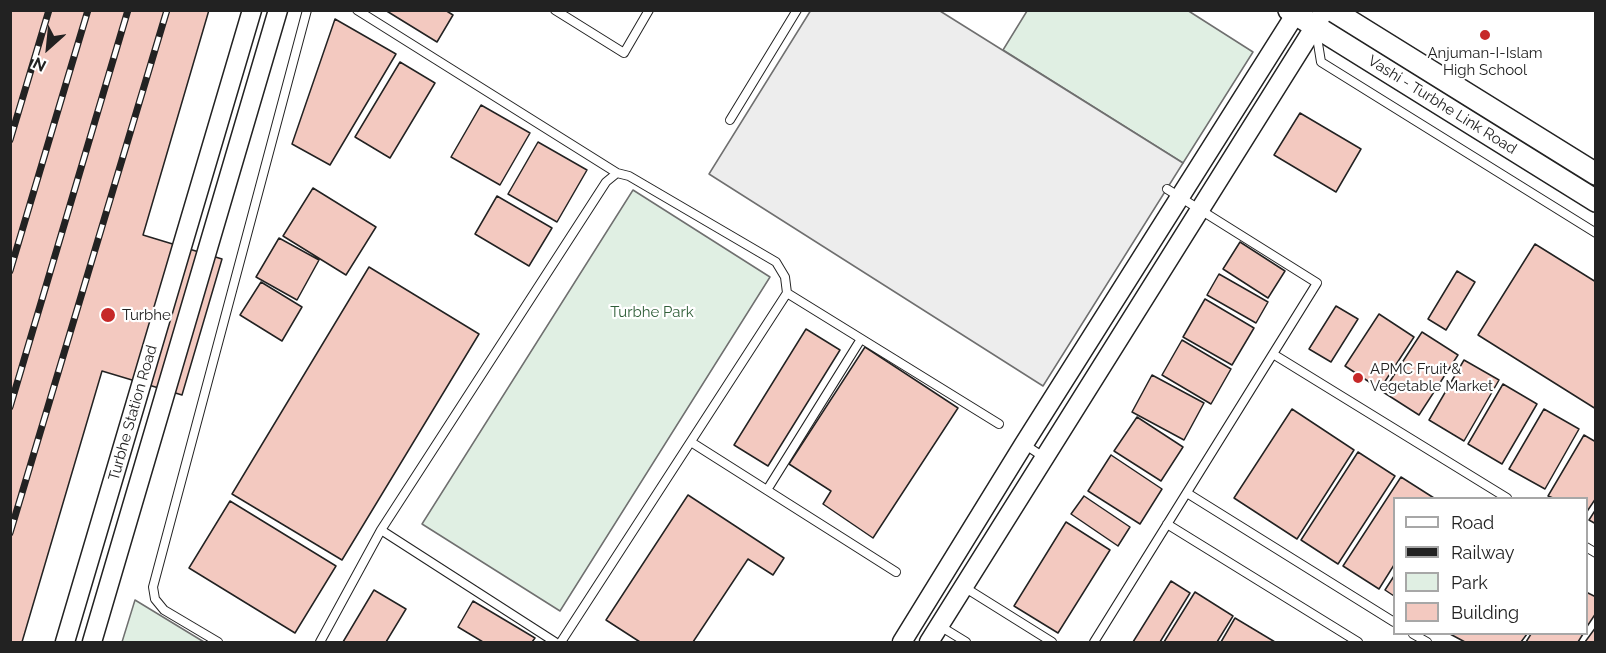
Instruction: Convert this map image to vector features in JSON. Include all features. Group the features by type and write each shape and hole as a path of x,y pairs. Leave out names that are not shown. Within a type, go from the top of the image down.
{"main road":[{"name":"Vashi - Turbhe Link Road","path":"1332,10 1596,174"},
{"name":"Vashi - Turbhe Link Road","path":"1294,12 1320,19 1596,201"}],"street":[{"name":"Turbhe Station Road","path":"65,642 252,10"},
{"name":"Turbhe Station Road","path":"92,642 278,10"},
{"path":"902,642 1174,194 1294,12"},
{"path":"929,642 1320,19"},
{"path":"235,68 259,75"},
{"path":"159,324 184,331"},
{"path":"81,587 106,594"}],"lane":[{"path":"218,642 164,610 155,599 153,587 307,10"},
{"path":"357,10 617,172 629,176 776,262 785,277 787,293 561,642"},
{"path":"555,10 624,53 649,10"},
{"path":"730,120 797,10"},
{"path":"1320,19 1321,62 1596,233"},
{"path":"320,642 381,530 606,182 617,172"},
{"path":"1094,642 1317,283 1174,194"},
{"path":"787,293 999,424"},
{"path":"767,490 861,339"},
{"path":"1273,354 1506,497"},
{"path":"691,442 896,572"},
{"path":"1024,444 1045,458"},
{"path":"1187,493 1393,621"},
{"path":"1167,524 1358,642"},
{"path":"381,530 555,642"},
{"path":"964,587 1052,642"},
{"path":"929,599 966,642"}],"green space":[{"path":"1187,10 1253,52 1183,163 1003,50 1027,11"},
{"name":"Turbhe Park","path":"633,190 770,277 560,611 422,524"},
{"path":"135,600 204,642 122,642"}],"shaded area":[{"path":"811,10 940,11 1183,163 1043,386 709,174"}],"building":[{"name":"Turbhe","path":"10,10 209,10 143,235 222,259 182,395 102,371 22,642 10,642"},
{"path":"385,10 445,10 453,15 437,42"},
{"path":"335,19 396,54 330,165 292,144"},
{"path":"400,62 435,83 390,158 355,137"},
{"path":"481,105 530,133 500,185 451,157"},
{"path":"1300,113 1361,149 1336,192 1274,155"},
{"path":"538,142 587,170 557,222 508,194"},
{"path":"313,188 376,227 346,275 283,236"},
{"path":"497,196 552,228 529,266 475,234"},
{"path":"279,238 319,260 297,300 256,277"},
{"path":"1240,242 1285,271 1268,298 1223,269"},
{"path":"1535,244 1596,282 1596,409 1478,335"},
{"path":"369,267 479,334 342,560 232,494"},
{"path":"1457,271 1475,282 1446,330 1428,319"},
{"path":"1219,274 1268,302 1256,323 1207,295"},
{"path":"261,282 302,307 282,341 240,315"},
{"path":"1205,299 1254,328 1232,365 1183,337"},
{"path":"1336,306 1358,319 1331,362 1309,349"},
{"path":"1379,314 1414,337 1380,389 1345,366"},
{"path":"806,329 840,350 768,466 734,445"},
{"path":"1422,332 1458,355 1419,415 1383,392"},
{"path":"1182,340 1231,369 1211,404 1162,375"},
{"path":"865,347 958,408 873,538 823,504 831,491 789,464"},
{"path":"1464,360 1499,380 1464,441 1429,420"},
{"path":"1152,375 1204,403 1184,440 1132,412"},
{"path":"1503,384 1537,404 1502,464 1468,444"},
{"path":"1292,409 1354,450 1297,539 1234,498"},
{"path":"1544,409 1579,429 1545,489 1509,469"},
{"path":"1137,417 1183,447 1161,481 1114,451"},
{"path":"1584,435 1596,442 1596,498 1588,510 1588,497 1548,496"},
{"path":"1358,452 1395,476 1338,564 1301,540"},
{"path":"1111,455 1162,489 1140,524 1088,491"},
{"path":"1401,477 1432,497 1393,497 1393,567 1379,589 1343,566"},
{"path":"688,495 784,558 773,575 748,559 693,642 640,642 606,620"},
{"path":"1084,496 1130,527 1118,546 1071,514"},
{"path":"230,501 336,566 295,633 189,568"},
{"path":"1596,509 1596,524 1589,520"},
{"path":"1066,522 1110,550 1058,633 1014,606"},
{"path":"1393,578 1393,595 1385,590"},
{"path":"1171,581 1190,593 1160,642 1133,642"},
{"path":"374,590 406,609 386,642 343,642"},
{"path":"1195,592 1233,616 1217,642 1164,642"},
{"path":"1588,593 1596,597 1596,613 1588,625"},
{"path":"473,601 535,638 532,642 483,642 458,627"},
{"path":"1235,618 1275,642 1221,642"},
{"path":"1596,627 1596,642 1585,642"},
{"path":"1452,635 1526,635 1521,642 1465,642"},
{"path":"1530,635 1582,635 1578,642 1526,642"}],"railway":[{"path":"10,140 49,10"},
{"path":"10,271 88,10"},
{"path":"10,407 128,10"},
{"path":"10,533 167,10"}],"place":[{"name":"Anjuman-I-Islam High School","path":"1485,35"},
{"name":"Turbhe","path":"108,315"},
{"name":"APMC Fruit & Vegetable Market","path":"1358,378"}]}
